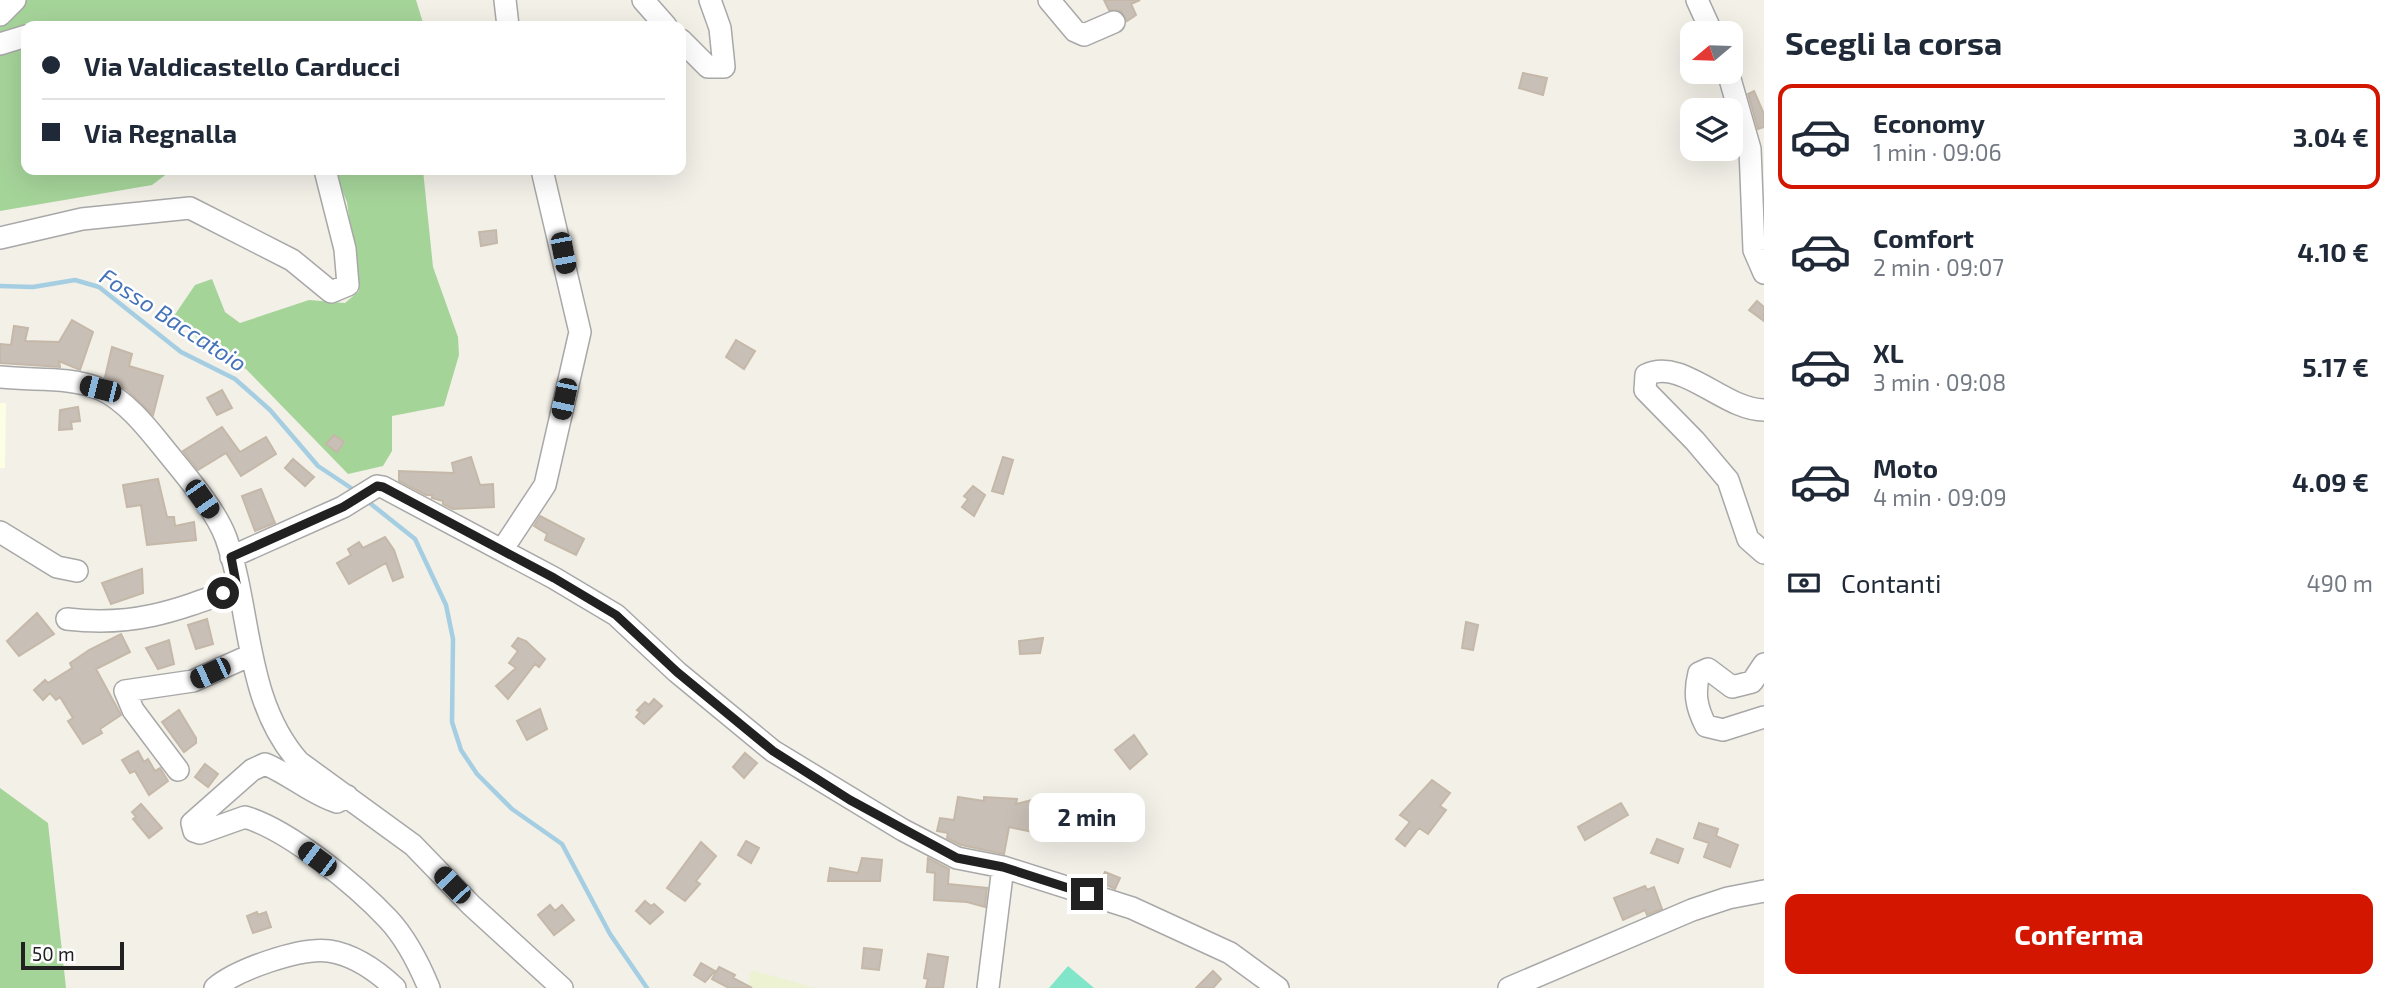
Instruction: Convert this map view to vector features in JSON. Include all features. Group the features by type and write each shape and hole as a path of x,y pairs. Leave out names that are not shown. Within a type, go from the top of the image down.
{"street":[{"path":"0,15 15,0"},
{"path":"505,0 507,21"},
{"path":"643,0 662,21"},
{"path":"686,45 708,67 724,67 720,28 710,0"},
{"path":"1049,0 1075,31 1084,35 1114,22"},
{"path":"1697,0 1707,21"},
{"path":"0,44 21,38"},
{"path":"1731,84 1750,149 1754,250 1764,273"},
{"path":"0,237 82,219 190,208 292,260 331,292 348,285 345,249 335,198 327,175"},
{"path":"502,550 545,485 580,332 543,175"},
{"path":"1764,410 1736,404 1675,371 1658,369 1646,375 1645,390 1695,440 1728,480 1748,539 1764,553"},
{"path":"0,377 65,381 100,389 114,398 153,435 180,468 225,536 251,655 265,703 284,746 299,762 413,845 471,905 562,988"},
{"path":"231,557 383,487 616,615 677,672 773,751 850,800 957,858 1003,867 1132,908 1230,953 1278,988"},
{"path":"0,532 57,568 77,571"},
{"path":"66,619 123,622 145,620 237,588"},
{"path":"178,770 133,710 125,691 193,681 251,655"},
{"path":"1764,664 1752,681 1732,687 1708,669 1699,673 1695,690 1698,710 1706,726 1723,730 1764,717"},
{"path":"347,796 337,802 324,798 281,770 265,764 252,770 192,823 194,831 200,832 245,817 285,834 389,920 418,961 429,988"},
{"path":"988,988 1003,867"},
{"path":"1509,988 1692,910 1728,898 1764,891"},
{"path":"215,988 230,975 253,967 286,957 328,951 372,967 395,988"}],"shaded area":[{"path":"0,403 6,403 5,468 0,468"},
{"path":"751,970 815,988 748,988"}],"green space":[{"path":"0,0 416,0 422,21 21,21 21,175 165,175 152,185 0,211"},
{"path":"335,175 424,175 433,267 458,337 459,355 444,406 392,416 392,451 383,466 348,474 246,369 213,353 174,316 195,285 212,279 225,312 240,323 309,300 345,303 359,291 347,202"},
{"path":"0,788 48,823 66,988 0,988"},
{"path":"1068,966 1094,988 1049,988"}],"building":[{"path":"1104,0 1140,0 1131,4 1136,15 1127,21 1121,11 1109,10"},
{"path":"1523,73 1547,78 1543,95 1519,88"},
{"path":"1754,91 1764,114 1764,127 1758,129 1748,94"},
{"path":"496,230 497,243 481,246 479,232"},
{"path":"1757,301 1764,307 1764,321 1749,310"},
{"path":"72,320 93,332 80,370 59,361 60,367 0,363 0,344 11,345 14,326 28,328 25,341 59,342"},
{"path":"736,340 755,351 744,369 726,357"},
{"path":"112,347 132,354 129,366 163,376 153,415 126,389 105,377"},
{"path":"222,390 232,408 217,415 207,398"},
{"path":"78,407 80,421 71,422 72,429 59,430 60,410"},
{"path":"222,427 240,452 266,437 276,454 241,476 226,453 198,470 183,451"},
{"path":"334,435 344,442 337,452 326,444"},
{"path":"471,457 480,485 493,484 494,507 453,509 443,504 443,501 432,498 432,495 426,495 399,481 399,471 454,473 452,463"},
{"path":"1003,457 1013,460 1003,494 992,491"},
{"path":"293,459 314,477 305,486 285,468"},
{"path":"158,479 167,517 174,517 175,526 194,522 196,540 147,545 141,505 127,507 123,485"},
{"path":"973,486 985,495 974,516 962,507 968,499 964,496"},
{"path":"261,489 275,523 255,531 242,496"},
{"path":"540,516 584,539 576,555 545,540 547,534 534,526"},
{"path":"385,537 394,550 403,577 393,581 386,563 349,584 337,563 351,555 348,549 359,542 363,548"},
{"path":"142,569 143,593 111,604 102,583"},
{"path":"37,613 54,634 19,656 7,641"},
{"path":"207,619 213,644 196,649 188,625"},
{"path":"1466,622 1478,625 1473,650 1462,648"},
{"path":"121,634 130,652 96,669 121,715 100,729 102,733 83,744 68,721 73,718 60,697 56,700 50,693 43,700 34,690 45,680 48,683 72,668 70,663 89,650"},
{"path":"518,638 526,641 545,659 539,667 535,664 508,699 496,686 516,668 509,663 518,651 512,646"},
{"path":"1043,638 1040,653 1020,654 1019,641"},
{"path":"169,640 174,664 158,669 146,648"},
{"path":"654,699 662,706 644,724 636,717 640,712 637,710 645,702 649,705"},
{"path":"540,709 547,729 527,740 517,721"},
{"path":"179,710 196,738 196,743 184,752 162,722"},
{"path":"1134,735 1147,754 1130,769 1115,750"},
{"path":"138,751 144,762 148,759 155,771 160,768 168,781 149,795 135,771 130,773 122,760"},
{"path":"745,753 757,763 744,778 733,767"},
{"path":"205,764 218,774 208,787 195,777"},
{"path":"1432,780 1450,793 1440,806 1446,810 1428,834 1419,828 1405,846 1396,839 1410,822 1400,815"},
{"path":"958,797 984,801 984,797 1017,799 1016,804 1036,799 1040,814 1046,815 1042,834 1009,827 1004,854 961,845 947,838 948,833 937,831 940,818 954,820"},
{"path":"1621,803 1628,815 1585,840 1578,827"},
{"path":"141,804 162,828 149,838 133,819 136,817 132,812"},
{"path":"1699,823 1718,829 1716,836 1738,845 1730,867 1704,857 1709,843 1694,838"},
{"path":"1657,839 1683,849 1678,863 1651,853"},
{"path":"746,841 759,848 751,863 738,855"},
{"path":"701,842 716,856 696,881 700,884 685,901 667,888"},
{"path":"862,858 882,860 880,881 828,881 830,868 858,873"},
{"path":"928,858 949,869 948,884 987,888 985,907 967,902 934,900 935,873 927,872"},
{"path":"1105,872 1120,878 1115,889 1100,882"},
{"path":"1645,886 1647,890 1654,887 1662,909 1647,915 1645,910 1623,920 1614,898"},
{"path":"645,901 651,906 654,904 663,912 650,924 636,911"},
{"path":"550,905 555,911 562,905 574,920 554,935 538,915"},
{"path":"257,912 258,915 266,912 271,927 253,933 247,916"},
{"path":"864,948 882,950 879,970 862,968"},
{"path":"928,954 948,957 943,988 926,988 928,979 924,978"},
{"path":"701,963 715,971 705,982 694,975"},
{"path":"719,967 752,988 729,988 712,979"},
{"path":"1213,971 1221,979 1213,988 1196,988"}],"waterway":[{"name":"Fosso Baccatoio","path":"0,286 33,287 75,280 99,287 181,352 235,379 270,410 318,466 357,492"},
{"name":"Fosso Baccatoio","path":"366,500 415,539 446,605 453,639 452,722 461,750 477,774 512,809 562,844 610,934 647,988"}],"route":[{"path":"223,593 237,588 231,557 343,507 377,486 383,487 458,530 554,578 616,615 677,672 773,751 903,831 957,858 1003,867 1087,894"}]}
